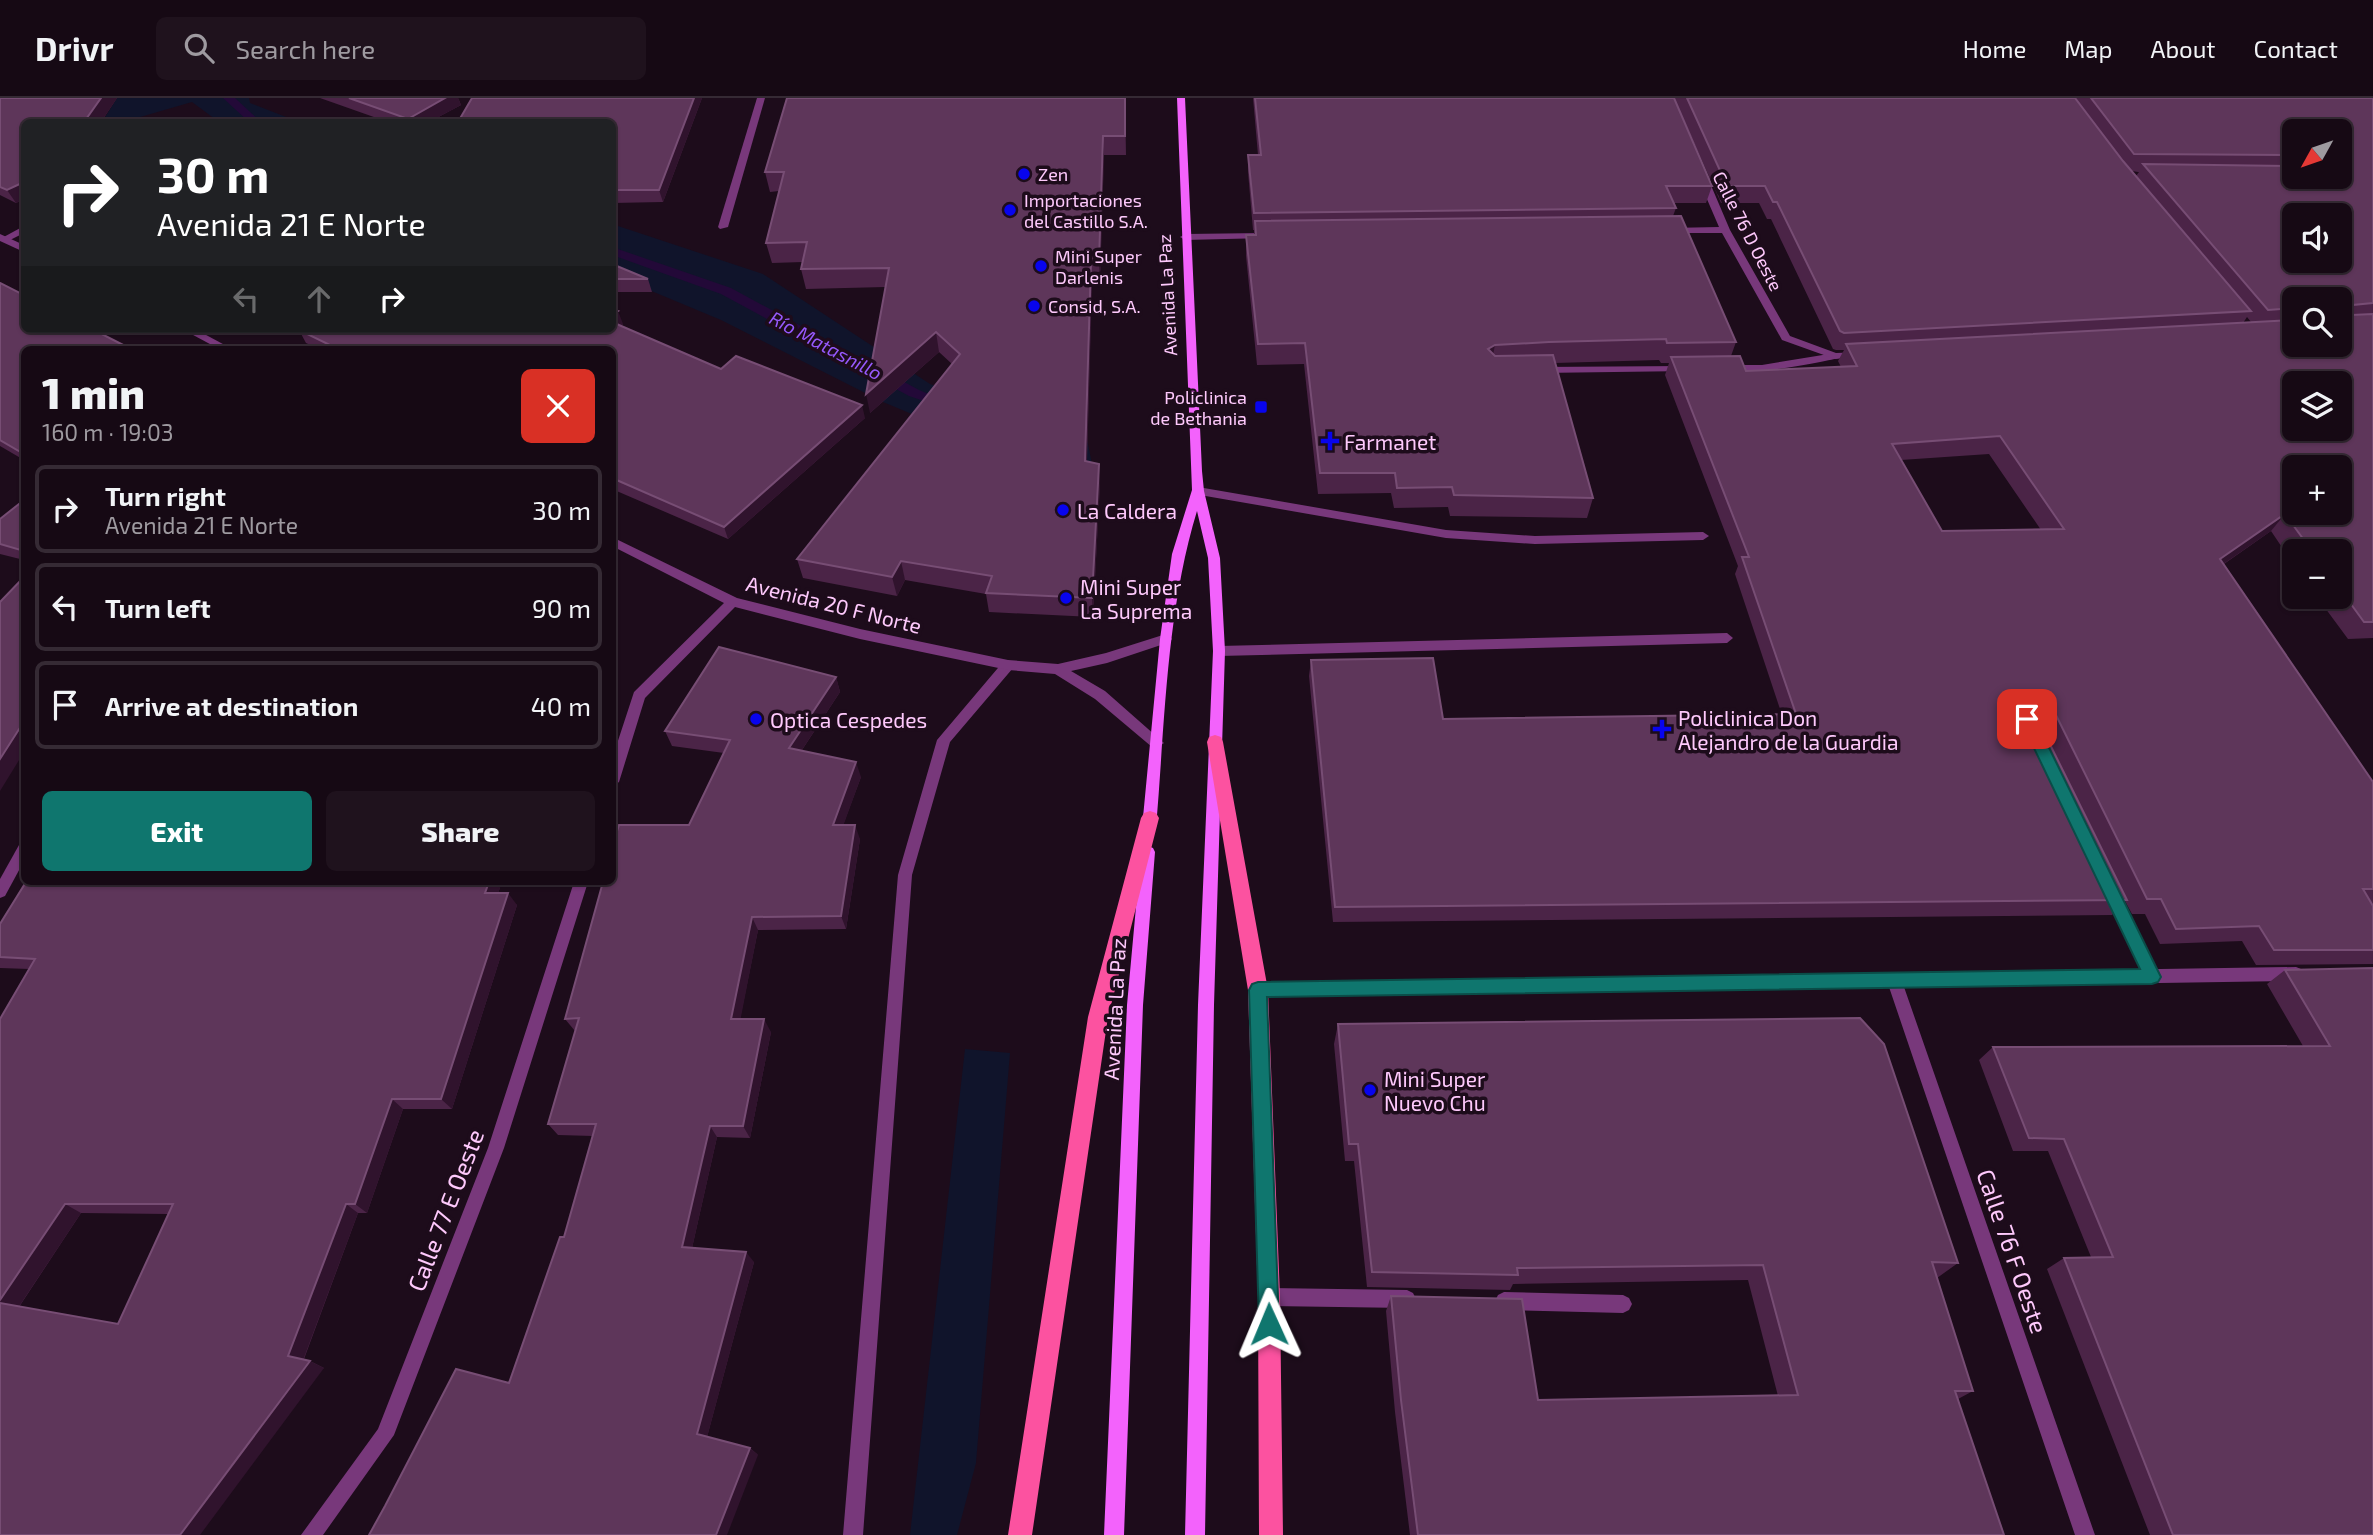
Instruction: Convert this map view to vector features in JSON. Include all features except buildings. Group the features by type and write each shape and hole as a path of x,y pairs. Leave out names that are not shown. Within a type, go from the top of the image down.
{"main road":[{"name":"Avenida La Paz","path":"1181,98 1198,491 1214,558 1219,650 1206,1005 1195,1535"},
{"name":"Avenida La Paz","path":"1114,1535 1135,1004 1166,639 1178,554 1198,491"},
{"path":"1215,742 1258,990 1269,1297 1271,1535"},
{"path":"1020,1535 1098,1017 1150,818"}],"street":[{"path":"723,227 761,98"},
{"name":"Calle 76 D Oeste","path":"1699,170 1725,230 1786,338 1835,356"},
{"path":"2,238 21,230"},
{"path":"1656,231 1725,230"},
{"path":"1185,237 1282,236"},
{"path":"2,238 21,248"},
{"path":"195,333 221,346"},
{"path":"1708,369 1762,368 1835,356 1877,353"},
{"path":"1532,370 1694,369"},
{"path":"1198,491 1446,534 1535,541 1703,536"},
{"name":"Avenida 20 F Norte","path":"616,543 733,602 860,634 1008,665 1058,669 1166,639"},
{"path":"616,769 639,696 733,602"},
{"path":"1219,650 1727,638"},
{"path":"853,1535 905,875 944,740 1008,665"},
{"name":"Avenida 20 F Norte","path":"1058,669 1100,695 1157,743"},
{"path":"0,892 21,854"},
{"path":"2105,879 2152,977"},
{"name":"Calle 77 E Oeste","path":"311,1535 385,1435 496,1148 580,885"},
{"path":"1258,990 2311,974"},
{"name":"Calle 76 F Oeste","path":"1895,982 2085,1535"},
{"path":"1269,1297 1425,1300"},
{"path":"1491,1301 1623,1304"}],"shaded area":[{"path":"117,98 249,98 250,103 291,119 215,119 192,102 133,119 104,119"},
{"path":"616,225 763,274 930,384 1087,439 1093,469 931,422 883,402 721,320 616,276"},
{"path":"965,1049 1010,1053 976,1463 957,1535 910,1535"}],"waterway":[{"name":"Río Matasnillo","path":"228,98 252,119"},
{"name":"Río Matasnillo","path":"616,252 726,291 914,393 948,405"}],"place":[{"name":"Zen","path":"1024,174"},
{"name":"Importaciones del Castillo S.A.","path":"1010,210"},
{"name":"Mini Super Darlenis","path":"1041,266"},
{"name":"Consid, S.A.","path":"1034,306"},
{"name":"Policlinica de Bethania","path":"1261,407"},
{"name":"Farmanet","path":"1330,441"},
{"name":"La Caldera","path":"1063,510"},
{"name":"Mini Super La Suprema","path":"1066,598"},
{"name":"Optica Cespedes","path":"756,719"},
{"name":"Policlinica Don Alejandro de la Guardia","path":"1662,729"},
{"name":"Mini Super Nuevo Chu","path":"1370,1090"}],"route":[{"path":"1269,1324 1258,990 2152,977 2027,719"}]}
